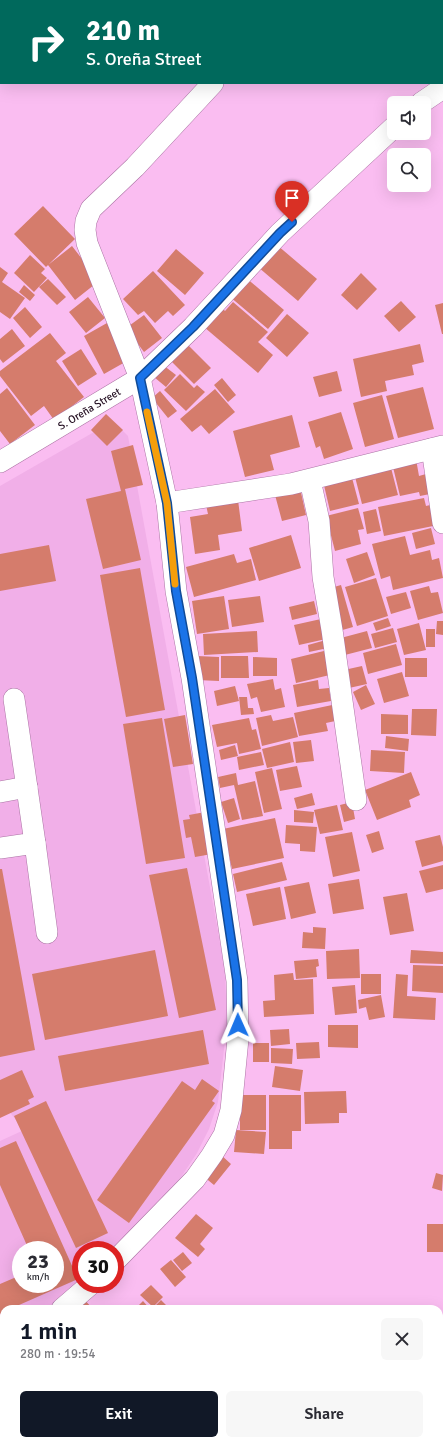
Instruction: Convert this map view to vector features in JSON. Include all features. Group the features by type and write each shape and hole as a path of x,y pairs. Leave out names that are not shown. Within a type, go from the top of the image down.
{"street":[{"path":"124,1252 195,1179 224,1135 230,1110 238,1040 237,980 193,685 176,591 167,503 140,378 87,243 85,230 86,221 91,209 135,167 212,84"},
{"path":"431,96 443,88"},
{"name":"S. Oreña Street","path":"0,462 140,378 193,327 280,233 387,134"},
{"path":"167,503 291,484 437,447 443,523"},
{"path":"310,480 319,521 322,577 332,630 356,800"},
{"path":"14,699 36,843 47,933"},
{"path":"0,792 27,787"},
{"path":"0,848 36,843"},
{"path":"67,1305 81,1293"}],"shaded area":[{"path":"118,426 128,436 225,970 227,1023 218,1102 209,1129 197,1153 181,1177 123,1241 72,1241 72,1292 57,1305 0,1305 0,1141 24,1130 0,1100 0,486 101,428"}],"building":[{"path":"43,206 75,239 46,267 14,234"},
{"path":"277,245 317,279 298,301 258,267"},
{"path":"72,246 99,281 75,300 48,265"},
{"path":"176,249 204,273 185,295 157,271"},
{"path":"30,255 45,269 41,273 47,278 34,292 14,273"},
{"path":"0,267 8,273 2,282 25,298 10,319 0,312"},
{"path":"153,271 185,305 173,316 168,311 155,323 144,311 138,315 123,299"},
{"path":"361,273 377,289 357,310 341,295"},
{"path":"245,277 284,310 268,329 229,296"},
{"path":"48,279 66,297 57,305 39,287"},
{"path":"24,285 35,295 30,301 19,292"},
{"path":"88,297 105,318 86,333 69,312"},
{"path":"401,301 416,317 399,332 384,316"},
{"path":"233,302 268,332 258,342 273,355 258,373 204,327 221,307 225,311"},
{"path":"443,303 443,334 442,334 435,305"},
{"path":"25,307 42,327 30,338 13,318"},
{"path":"287,314 309,333 287,357 266,338"},
{"path":"144,315 162,338 144,352 126,328"},
{"path":"107,323 127,361 104,374 84,336"},
{"path":"12,329 25,346 3,363 0,359 0,339"},
{"path":"50,333 66,353 56,361 84,397 54,420 44,406 31,416 0,376 0,371"},
{"path":"186,343 211,368 194,384 169,359"},
{"path":"420,344 424,362 412,365 414,375 385,381 387,391 361,397 353,359"},
{"path":"81,349 97,374 78,386 62,361"},
{"path":"163,365 176,375 166,387 154,377"},
{"path":"337,371 342,391 319,397 313,377"},
{"path":"180,374 194,388 197,385 205,392 186,411 164,390"},
{"path":"222,378 236,395 228,402 214,385"},
{"path":"423,387 434,429 398,438 386,396"},
{"path":"7,388 35,425 10,444 0,431 0,394"},
{"path":"215,389 235,412 209,434 201,425 192,432 180,419"},
{"path":"160,391 177,411 168,418 152,398"},
{"path":"382,395 394,439 365,447 353,403"},
{"path":"341,412 353,449 324,459 320,446 316,448 308,422"},
{"path":"106,414 123,430 107,446 91,430"},
{"path":"292,415 300,447 270,455 274,470 245,477 233,431"},
{"path":"133,445 143,485 125,489 141,560 103,569 86,499 121,491 111,451"},
{"path":"416,459 419,476 426,474 430,494 420,496 419,492 400,496 392,463"},
{"path":"390,464 398,495 362,504 354,473"},
{"path":"351,474 359,504 330,511 323,481"},
{"path":"300,488 306,515 282,521 275,495"},
{"path":"424,498 426,506 434,504 438,525 384,536 378,507"},
{"path":"238,500 242,531 218,535 220,550 195,554 190,517 208,514 206,505"},
{"path":"358,508 364,529 358,530 361,544 335,551 326,516"},
{"path":"376,509 381,531 367,534 363,512"},
{"path":"431,528 435,544 416,549 412,533"},
{"path":"291,535 301,568 259,581 249,548"},
{"path":"405,536 410,555 430,550 432,560 439,558 443,578 393,590 390,576 381,579 372,544"},
{"path":"49,545 56,581 0,591 0,554"},
{"path":"367,552 375,575 354,583 346,559"},
{"path":"234,554 237,563 251,559 256,580 194,597 186,567"},
{"path":"140,568 165,710 126,717 100,575"},
{"path":"376,578 388,616 357,626 345,587"},
{"path":"341,585 353,627 339,631 327,589"},
{"path":"429,586 431,593 438,592 443,613 418,620 410,591"},
{"path":"406,592 411,608 391,614 386,597"},
{"path":"224,596 229,629 197,634 192,601"},
{"path":"260,596 264,622 232,627 228,600"},
{"path":"314,601 317,614 292,620 289,607"},
{"path":"388,618 391,626 376,631 373,623"},
{"path":"321,619 326,639 299,645 294,625"},
{"path":"437,621 443,621 443,635 436,634"},
{"path":"419,623 426,650 404,655 397,629"},
{"path":"393,628 397,642 375,648 371,634"},
{"path":"426,629 435,629 435,647 426,647"},
{"path":"257,631 258,652 204,655 203,634"},
{"path":"367,631 372,648 341,656 337,639"},
{"path":"326,640 328,648 309,652 308,645"},
{"path":"396,644 402,665 368,674 363,653"},
{"path":"328,650 334,674 296,683 291,659"},
{"path":"197,656 219,657 219,681 197,680"},
{"path":"221,656 248,656 249,678 221,678"},
{"path":"253,657 277,658 277,676 253,676"},
{"path":"405,658 427,658 427,677 405,677"},
{"path":"362,666 367,684 349,688 344,670"},
{"path":"402,672 409,696 384,703 377,679"},
{"path":"273,679 275,690 281,688 285,707 261,712 257,697 251,699 247,684"},
{"path":"318,680 319,689 329,688 331,701 297,707 293,685"},
{"path":"366,685 375,704 361,710 353,692"},
{"path":"235,686 239,701 217,706 214,691"},
{"path":"239,697 247,697 248,708 253,708 254,714 241,715"},
{"path":"337,704 340,720 326,723 328,731 299,736 294,713"},
{"path":"412,709 437,709 436,736 411,735"},
{"path":"381,714 408,715 408,734 381,734"},
{"path":"185,715 193,764 173,767 164,719"},
{"path":"271,715 273,721 293,717 298,737 262,746 256,718"},
{"path":"162,718 185,858 146,864 123,724"},
{"path":"249,718 252,730 256,729 261,749 239,754 237,743 217,747 212,725"},
{"path":"386,736 409,739 408,751 385,748"},
{"path":"311,740 314,761 296,763 293,742"},
{"path":"290,742 294,762 267,768 262,749"},
{"path":"235,745 238,756 221,760 219,750"},
{"path":"371,750 405,752 404,773 370,771"},
{"path":"261,752 264,765 239,770 237,757"},
{"path":"297,766 302,787 280,791 276,770"},
{"path":"272,768 282,809 264,813 255,772"},
{"path":"411,772 420,795 409,800 411,807 377,820 365,790"},
{"path":"236,773 238,785 255,781 263,816 242,820 234,785 220,788 218,777"},
{"path":"312,793 315,805 297,809 294,798"},
{"path":"234,798 240,819 228,823 221,802"},
{"path":"352,802 355,819 344,822 340,805"},
{"path":"337,805 343,830 320,834 314,810"},
{"path":"294,810 314,812 313,823 294,822"},
{"path":"205,812 212,854 195,857 191,837 186,838 183,820 190,819 189,815"},
{"path":"275,818 284,858 232,869 223,829"},
{"path":"286,825 317,827 315,852 300,851 300,844 285,843"},
{"path":"379,831 384,849 372,853 366,835"},
{"path":"352,832 360,871 333,877 325,837"},
{"path":"440,835 443,847 443,861 422,867 415,841"},
{"path":"282,862 287,880 237,892 233,874"},
{"path":"443,865 443,889 426,893 419,871"},
{"path":"187,868 216,1010 179,1018 149,875"},
{"path":"0,869 2,869 35,1050 0,1057"},
{"path":"359,879 364,909 333,914 328,884"},
{"path":"309,882 316,913 291,919 284,887"},
{"path":"280,887 286,919 253,926 246,894"},
{"path":"407,893 414,931 390,935 383,897"},
{"path":"313,927 326,928 325,949 302,948 303,932 313,933"},
{"path":"359,949 360,978 327,979 326,951"},
{"path":"155,950 168,1016 45,1040 32,974"},
{"path":"411,950 443,952 443,964 410,963"},
{"path":"318,959 319,966 316,967 317,977 296,979 294,961"},
{"path":"413,965 443,966 443,993 412,991"},
{"path":"293,973 294,980 313,979 314,1014 264,1017 263,1001 275,1000 274,975"},
{"path":"361,974 381,974 381,994 361,994"},
{"path":"396,974 408,975 407,996 436,998 435,1020 393,1018"},
{"path":"355,985 357,1013 335,1015 332,987"},
{"path":"381,995 385,1017 369,1020 366,1007 359,1009 358,1000"},
{"path":"328,1025 358,1025 358,1048 328,1047"},
{"path":"289,1029 290,1044 271,1046 270,1030"},
{"path":"203,1030 209,1064 65,1091 58,1056"},
{"path":"319,1042 320,1058 297,1059 296,1043"},
{"path":"253,1043 269,1043 269,1062 253,1062"},
{"path":"271,1048 293,1049 292,1064 271,1063"},
{"path":"275,1066 303,1070 300,1091 272,1087"},
{"path":"22,1070 34,1097 28,1100 30,1104 0,1118 0,1080"},
{"path":"202,1079 219,1091 212,1101 215,1103 129,1223 97,1200 182,1081 195,1090"},
{"path":"346,1091 347,1113 339,1113 339,1123 305,1124 304,1092"},
{"path":"240,1095 266,1095 266,1130 240,1130"},
{"path":"269,1095 301,1095 301,1131 292,1131 292,1149 269,1149"},
{"path":"46,1101 108,1233 91,1241 73,1241 14,1116"},
{"path":"236,1130 266,1132 264,1154 234,1152"},
{"path":"16,1141 61,1241 25,1241 0,1185 0,1148"},
{"path":"221,1155 231,1164 214,1185 203,1176"},
{"path":"436,1173 443,1175 442,1191 432,1188"},
{"path":"196,1214 213,1228 200,1244 205,1249 198,1257 175,1238"},
{"path":"427,1224 443,1224 443,1252 427,1252"},
{"path":"64,1248 72,1266 72,1282 64,1285"},
{"path":"183,1252 192,1263 182,1271 173,1260"},
{"path":"171,1260 186,1277 175,1287 160,1269"},
{"path":"12,1279 12,1293 46,1293 19,1305 0,1305 0,1284"},
{"path":"151,1285 163,1297 155,1305 151,1305 140,1295"},
{"path":"81,1296 89,1305 71,1305"},
{"path":"161,1300 166,1305 156,1305"},
{"path":"143,1301 146,1305 139,1305"}],"slow traffic":[{"path":"147,412 167,503 175,584"}],"route":[{"path":"238,1025 237,980 192,678 176,591 167,503 140,378 193,327 292,222"}]}
